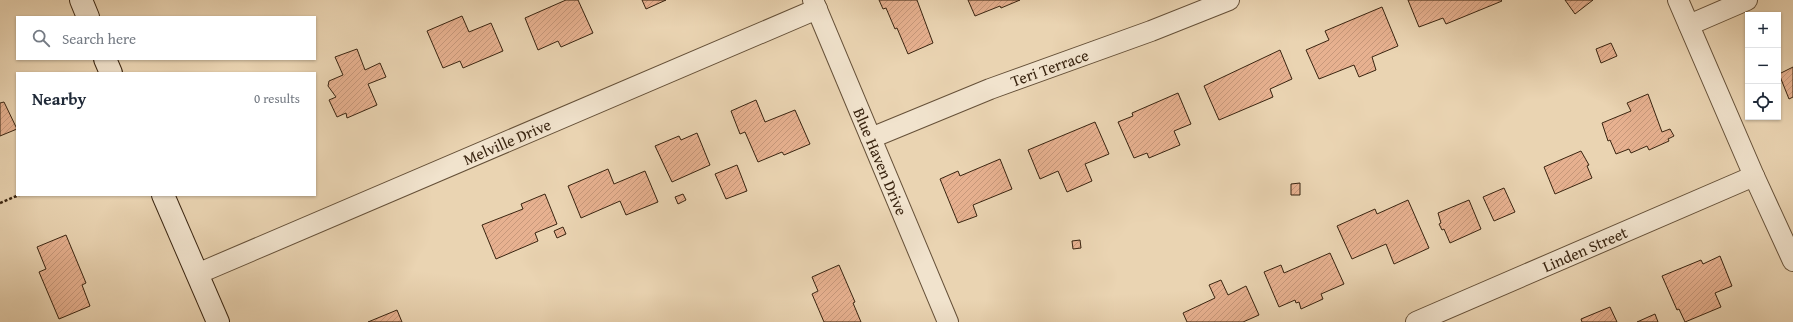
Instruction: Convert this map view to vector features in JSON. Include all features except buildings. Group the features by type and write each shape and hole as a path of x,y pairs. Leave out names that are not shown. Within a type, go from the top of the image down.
{"street":[{"path":"81,0 88,16"},
{"name":"Teri Terrace","path":"871,138 990,89 1151,31 1229,0"},
{"path":"1678,0 1754,176 1793,261"},
{"path":"1689,25 1747,0"},
{"name":"Blue Haven Drive","path":"815,4 948,322"},
{"name":"Melville Drive","path":"197,274 815,4"},
{"path":"105,60 111,72"},
{"name":"Linden Street","path":"1416,322 1754,176"},
{"path":"163,196 218,322"}],"path":[{"path":"0,203 17,196"}]}
